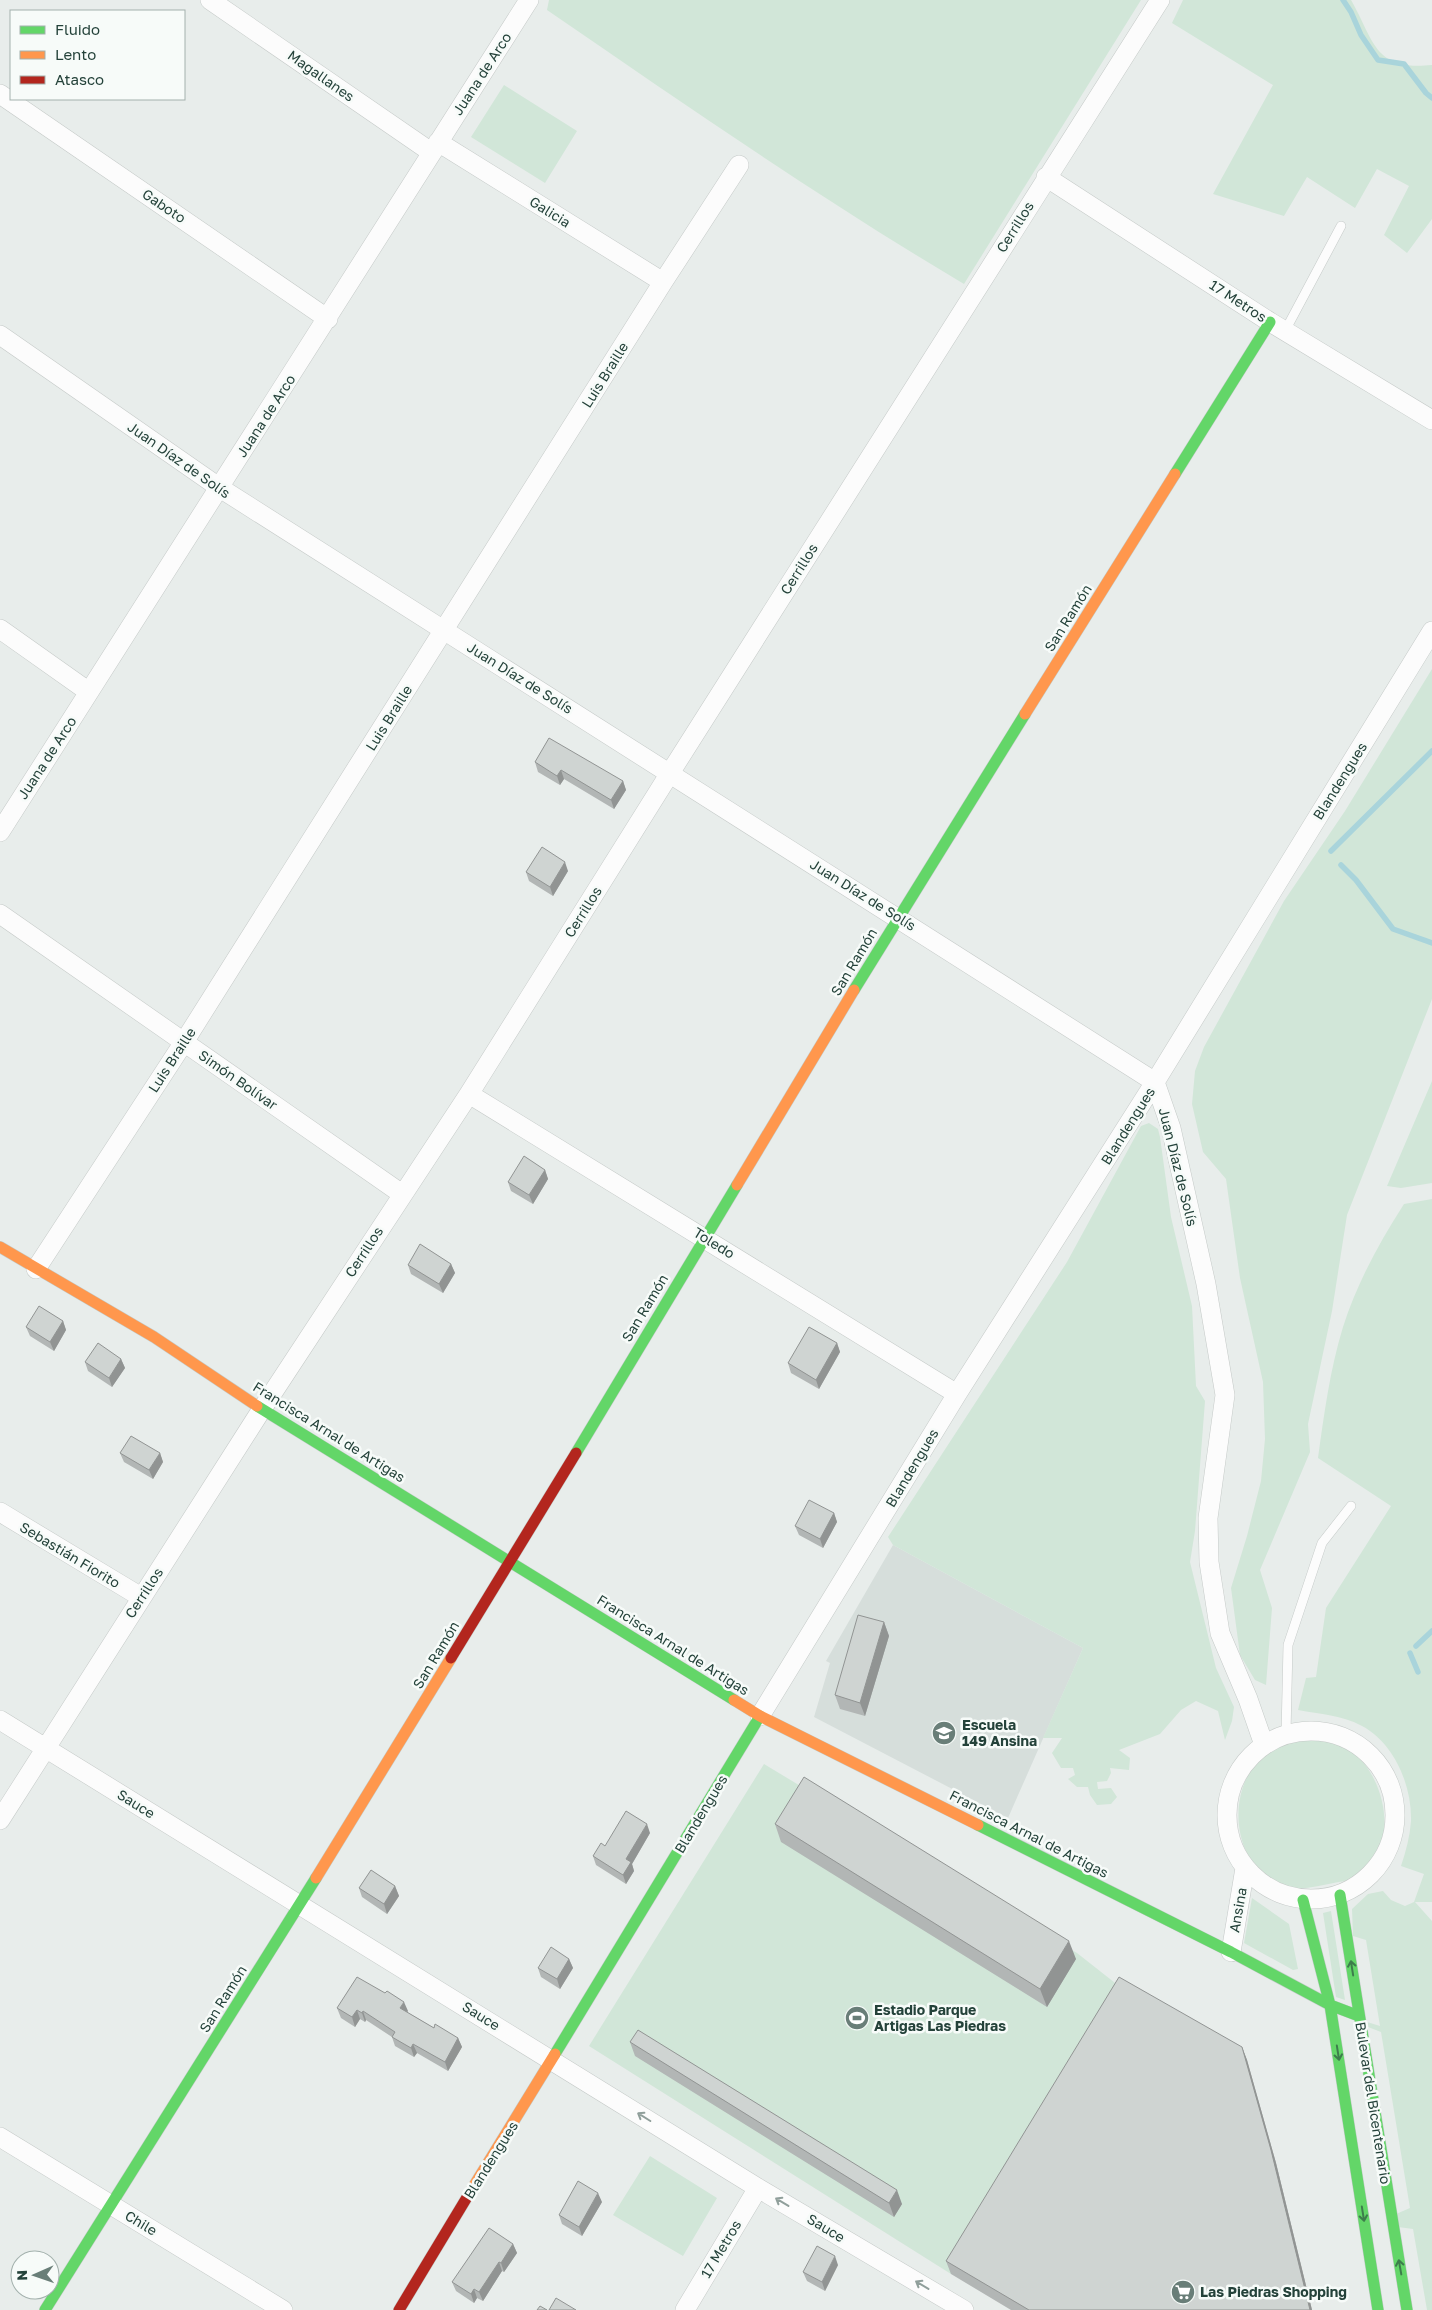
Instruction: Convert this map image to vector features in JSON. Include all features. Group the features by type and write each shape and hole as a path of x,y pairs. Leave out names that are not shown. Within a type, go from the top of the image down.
{"street":[{"name":"Magallanes","path":"210,0 435,147"},
{"name":"Juana de Arco","path":"0,832 328,319 529,0"},
{"name":"Cerrillos","path":"0,1820 262,1409 469,1094 1046,176 1160,0"},
{"name":"Gaboto","path":"0,94 328,319"},
{"name":"Galicia","path":"435,147 663,282"},
{"name":"Luis Braille","path":"36,1270 184,1042 663,282 739,165"},
{"name":"17 Metros","path":"1046,176 1278,327 1432,420"},
{"name":"San Ramón","path":"45,2310 300,1905 510,1562 898,917 1278,327"},
{"name":"Juan Díaz de Solís","path":"0,335 220,488 1155,1082 1171,1128 1204,1275 1224,1395 1208,1518 1209,1562 1220,1633 1248,1699 1264,1745"},
{"path":"0,629 89,692"},
{"name":"Blandengues","path":"399,2310 958,1394 1155,1082 1432,631"},
{"name":"Simón Bolívar","path":"0,914 402,1194"},
{"name":"Toledo","path":"469,1094 705,1237 958,1394"},
{"name":"Francisca Arnal de Artigas","path":"0,1247 36,1270 154,1337 262,1409 760,1716 1230,1952 1330,2005 1360,2016"},
{"name":"Sebastián Fiorito","path":"0,1512 141,1597"},
{"name":"Sauce","path":"0,1720 758,2188 964,2310"},
{"path":"1315,1731 1330,1732 1350,1740 1368,1752 1384,1772 1393,1794 1396,1819 1391,1844 1379,1866 1362,1883 1340,1895 1322,1899 1302,1900 1281,1894 1261,1884 1245,1868 1232,1844 1227,1816 1231,1789 1244,1764 1264,1745 1286,1734 1315,1731"},
{"name":"Ansina","path":"1230,1952 1245,1868"},
{"name":"Bulevar del Bicentenario","path":"1340,1895 1407,2310"},
{"name":"Bulevar del Bicentenario","path":"1302,1900 1330,2005 1378,2310"},
{"name":"Chile","path":"0,2137 283,2310"},
{"name":"17 Metros","path":"684,2310 758,2188"}],"lane":[{"path":"1278,327 1341,226"},
{"path":"1286,1734 1288,1645 1322,1543 1351,1506"}],"shaded area":[{"path":"893,1545 1083,1648 1008,1818 814,1717 830,1663 826,1661"}],"green space":[{"path":"549,0 1141,0 964,284 805,185 650,81 547,10"},
{"path":"1183,0 1351,0 1372,41 1387,58 1398,63 1413,66 1432,65 1432,219 1407,253 1384,235 1409,186 1377,169 1355,208 1307,177 1284,216 1213,194 1273,85 1172,23"},
{"path":"504,85 577,131 545,183 471,137"},
{"path":"1432,669 1432,999 1347,1215 1332,1311 1308,1424 1310,1452 1260,1570 1272,1608 1266,1685 1255,1680 1240,1655 1231,1588 1261,1481 1265,1439 1263,1382 1240,1278 1226,1179 1203,1152 1192,1104 1195,1071 1204,1047 1284,901 1345,811"},
{"path":"1432,1081 1432,1183 1401,1188 1387,1186"},
{"path":"1149,1123 1158,1129 1160,1137 1171,1217 1192,1306 1196,1386 1205,1401 1195,1531 1190,1562 1216,1668 1234,1707 1232,1721 1225,1740 1218,1711 1196,1701 1181,1710 1160,1734 1119,1750 1130,1758 1129,1770 1110,1768 1111,1773 1107,1781 1097,1782 1098,1789 1111,1788 1117,1797 1111,1804 1097,1805 1090,1795 1088,1787 1077,1787 1068,1779 1075,1775 1073,1768 1061,1768 1052,1753 1062,1738 1043,1738 1083,1648 893,1545 888,1537 1067,1262 1141,1126"},
{"path":"1432,1199 1432,1902 1415,1902 1432,1921 1432,2310 1427,2310 1413,2229 1398,2227 1396,2214 1410,2208 1381,2032 1368,2027 1367,2022 1380,2026 1366,1940 1353,1936 1352,1909 1368,1894 1383,1891 1391,1900 1405,1906 1414,1902 1424,1874 1401,1866 1408,1843 1411,1821 1408,1793 1399,1766 1392,1754 1373,1733 1347,1719 1298,1710 1306,1678 1316,1677 1326,1608 1391,1506 1318,1458 1338,1343 1362,1279 1377,1248 1404,1204"},
{"path":"1311,1739 1339,1744 1354,1753 1369,1770 1383,1804 1383,1838 1376,1854 1361,1878 1313,1887 1289,1889 1274,1882 1256,1868 1246,1850 1240,1831 1239,1810 1242,1789 1250,1771 1263,1755 1281,1744"},
{"name":"Estadio Parque Artigas Las Piedras","path":"764,1764 1077,1953 1124,1990 951,2274 589,2046"},
{"path":"1252,1898 1289,1924 1298,1969 1293,1970 1244,1943"},
{"path":"1331,1911 1345,2000 1336,1997 1323,1913"},
{"path":"650,2156 717,2198 683,2256 613,2215"}],"building":[{"path":"549,738 623,781 611,800 561,770 557,776 535,762"},
{"path":"542,847 565,862 550,887 526,872"},
{"path":"524,1156 545,1170 529,1195 508,1182"},
{"path":"420,1244 451,1264 439,1284 408,1265"},
{"path":"39,1306 63,1321 50,1342 26,1327"},
{"path":"809,1327 837,1343 816,1380 788,1363"},
{"path":"98,1343 121,1359 109,1378 85,1362"},
{"path":"131,1436 160,1453 149,1470 120,1453"},
{"path":"809,1500 834,1513 820,1539 795,1526"},
{"path":"858,1615 884,1622 860,1703 835,1695"},
{"path":"804,1777 1069,1941 1040,1989 775,1824"},
{"path":"626,1811 647,1824 626,1859 631,1862 623,1875 593,1856 601,1843 605,1846"},
{"path":"371,1870 395,1886 384,1904 359,1888"},
{"path":"551,1947 569,1959 557,1979 538,1968"},
{"path":"357,1977 385,1993 387,1991 404,2002 400,2008 434,2028 435,2024 458,2038 445,2062 413,2044 411,2048 392,2037 395,2032 363,2011 362,2013 357,2010 352,2017 337,2008"},
{"path":"1119,1977 1242,2047 1271,2150 1310,2310 1029,2310 946,2261"},
{"path":"638,2030 897,2190 889,2203 630,2042"},
{"path":"578,2181 598,2193 579,2227 559,2215"},
{"path":"489,2228 513,2244 479,2292 474,2289 471,2294 452,2282"},
{"path":"817,2246 835,2256 822,2282 803,2272"},
{"path":"556,2298 576,2310 549,2310"},
{"path":"540,2306 547,2310 537,2310"}],"waterway":[{"path":"1343,0 1351,12 1361,35 1378,60 1404,64 1432,98"},
{"path":"1331,851 1432,751"},
{"path":"1341,865 1356,880 1393,929 1432,943"},
{"path":"1416,1646 1432,1631"},
{"path":"1410,1653 1418,1672"}],"traffic: fast":[{"path":"1175,474 1270,322"},
{"path":"854,990 1025,714"},
{"path":"576,1453 737,1185"},
{"path":"257,1406 734,1700"},
{"path":"555,2054 760,1716"},
{"path":"978,1825 1231,1952 1330,2005 1359,2016"},
{"path":"45,2310 316,1878"},
{"path":"1340,1895 1407,2310"},
{"path":"1303,1900 1330,2005 1378,2310"}],"traffic: slow":[{"path":"1025,714 1175,474"},
{"path":"737,1185 854,990"},
{"path":"0,1247 154,1337 257,1406"},
{"path":"316,1878 451,1658"},
{"path":"734,1700 760,1716 978,1825"},
{"path":"472,2189 555,2054"}],"traffic: jam":[{"path":"451,1658 576,1453"},
{"path":"399,2310 472,2189"}],"place":[{"name":"Escuela 149 Ansina","path":"944,1733"},
{"name":"Estadio Parque Artigas Las Piedras","path":"857,2018"},
{"name":"Las Piedras Shopping","path":"1183,2292"}]}
